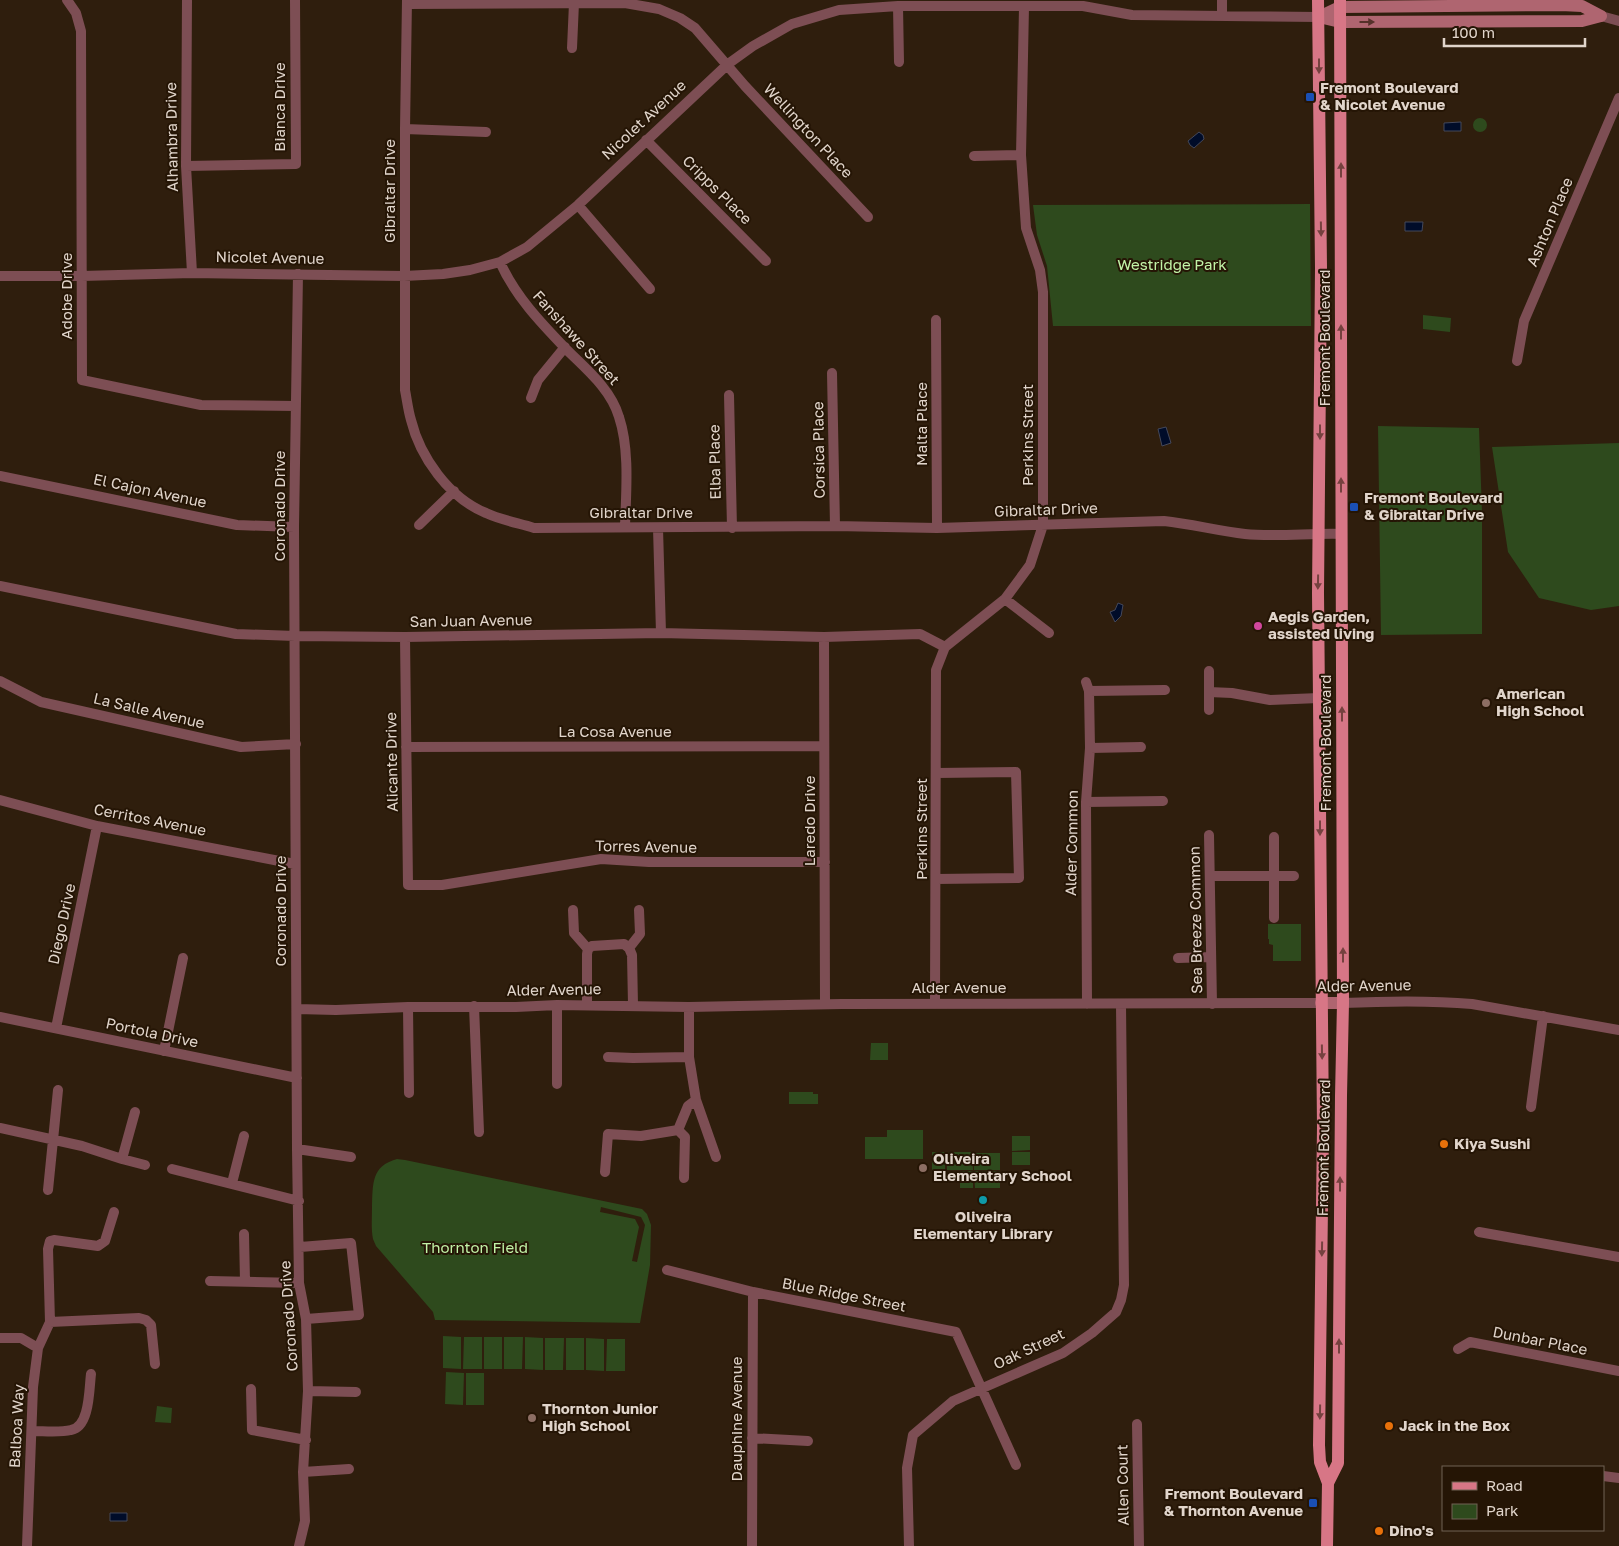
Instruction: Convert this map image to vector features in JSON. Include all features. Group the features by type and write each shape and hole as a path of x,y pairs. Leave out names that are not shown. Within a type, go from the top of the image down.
{"main road":[{"name":"Fremont Boulevard","path":"1318,0 1321,259 1319,698 1323,1127 1319,1446 1320,1462 1328,1483 1328,1546"},
{"name":"Fremont Boulevard","path":"1328,1483 1338,1463 1340,1106 1343,1003 1340,4"}],"street":[{"name":"Adobe Drive","path":"67,0 76,13 81,31 82,380 201,405 296,406"},
{"name":"Alhambra Drive","path":"187,0 186,166 192,273"},
{"name":"Bianca Drive","path":"186,166 296,164 295,0"},
{"path":"1222,0 1222,16"},
{"name":"Wellington Place","path":"407,2 625,2 659,9 680,18 695,28 746,86 868,217"},
{"name":"Gibraltar Drive","path":"407,2 404,276 405,390 411,421 427,459 454,491 469,504 486,513 534,528 835,526 937,528 1164,521 1247,534 1342,534"},
{"path":"572,48 574,3"},
{"name":"Nicolet Avenue","path":"0,276 192,273 404,276 452,272 500,262 527,247 578,205 728,64 753,46 792,24 839,10 898,6 1024,7 1083,3 1132,15 1168,17 1319,17 1340,22 1582,21 1601,16"},
{"name":"Nicolet Avenue","path":"1319,17 1340,4 1561,5 1582,6 1601,16 1619,21"},
{"path":"898,6 899,62"},
{"name":"Perkins Street","path":"935,1004 936,670 945,647 1005,599 1030,565 1043,525 1043,292 1040,270 1026,228 1021,155 1024,7"},
{"name":"Ashton Place","path":"1517,361 1524,321 1619,98"},
{"path":"405,129 486,132"},
{"name":"Cripps Place","path":"646,140 766,261"},
{"path":"974,156 1021,155"},
{"path":"578,205 650,289"},
{"name":"Fanshawe Street","path":"500,262 506,277 520,298 594,377 609,396 619,417 626,461 624,527"},
{"name":"Coronado Drive","path":"298,274 294,527 297,1149 300,1247 299,1283 306,1319 308,1391 303,1472 305,1521 299,1546"},
{"name":"Malta Place","path":"936,320 937,528"},
{"path":"532,398 538,380 565,347"},
{"name":"Corsica Place","path":"832,373 835,526"},
{"name":"Elba Place","path":"729,394 732,528"},
{"name":"El Cajon Avenue","path":"0,476 237,525 294,527"},
{"path":"418,525 454,491"},
{"path":"658,528 661,633"},
{"name":"San Juan Avenue","path":"0,586 236,634 405,637 661,633 824,637 920,634 945,647"},
{"path":"1005,599 1049,633"},
{"name":"Alicante Drive","path":"405,637 408,885"},
{"name":"Laredo Drive","path":"824,637 825,1004"},
{"path":"1209,671 1209,710"},
{"name":"La Salle Avenue","path":"0,681 41,702 241,747 296,744"},
{"name":"Alder Common","path":"1086,1004 1086,802 1090,748 1088,686 1165,690"},
{"path":"1209,692 1232,693 1270,700 1319,698"},
{"name":"La Cosa Avenue","path":"406,747 824,746"},
{"path":"1090,748 1141,747"},
{"path":"936,879 1019,878 1016,772 937,773"},
{"name":"Cerritos Avenue","path":"0,800 97,826 295,864"},
{"path":"1086,802 1163,801"},
{"name":"Diego Drive","path":"56,1028 97,826"},
{"name":"Sea Breeze Common","path":"1209,836 1212,1004"},
{"path":"1274,837 1274,918"},
{"name":"Torres Avenue","path":"408,885 442,886 601,859 650,862 825,862"},
{"path":"1210,876 1294,876"},
{"path":"573,910 574,934 588,949"},
{"path":"629,948 640,934 639,910"},
{"path":"587,1005 588,949 592,946 624,944 629,948 632,955 633,1005"},
{"path":"1178,958 1211,957"},
{"path":"164,1051 183,958"},
{"name":"Alder Avenue","path":"297,1009 336,1010 557,1005 1212,1004 1419,1001 1454,1002 1619,1030"},
{"name":"Oak Street","path":"909,1546 908,1468 914,1435 953,1401 1063,1353 1092,1333 1116,1312 1121,1300 1124,1285 1121,1004"},
{"path":"557,1005 557,1084"},
{"path":"474,1006 479,1132"},
{"path":"688,1006 689,1057 696,1100 716,1157"},
{"path":"408,1007 409,1093"},
{"path":"1531,1107 1542,1016"},
{"name":"Portola Drive","path":"0,1017 297,1078"},
{"path":"608,1057 689,1057"},
{"path":"48,1190 58,1090"},
{"path":"678,1130 688,1106 696,1100"},
{"path":"122,1159 135,1112"},
{"path":"0,1128 82,1146 145,1165"},
{"path":"605,1172 608,1134 641,1136 678,1130"},
{"path":"678,1130 685,1137 684,1178"},
{"path":"232,1183 244,1136"},
{"path":"297,1149 351,1158"},
{"path":"172,1170 232,1183 298,1201"},
{"path":"114,1212 105,1241 98,1246 54,1240 50,1242 48,1249 50,1322 139,1318 146,1320 150,1325 155,1364"},
{"path":"1479,1232 1619,1257"},
{"path":"244,1234 246,1281"},
{"path":"300,1247 351,1243 359,1315 306,1319"},
{"name":"Blue Ridge Street","path":"667,1270 753,1292 956,1332 981,1388"},
{"path":"210,1281 299,1283"},
{"name":"Dauphine Avenue","path":"752,1546 753,1292"},
{"name":"Balboa Way","path":"27,1546 33,1387 38,1348 50,1322"},
{"path":"0,1338 21,1338 38,1348"},
{"name":"Dunbar Place","path":"1458,1350 1470,1342 1619,1371"},
{"path":"32,1431 73,1430 80,1425 86,1416 91,1374"},
{"path":"981,1388 1016,1465"},
{"path":"251,1389 252,1430 306,1440"},
{"path":"308,1391 356,1392"},
{"name":"Allen Court","path":"1137,1424 1139,1546"},
{"path":"752,1438 808,1441"},
{"path":"303,1472 349,1469"},
{"path":"1604,1476 1619,1478"}],"green space":[{"path":"1480,118 1485,120 1487,125 1485,130 1480,132 1475,130 1473,125 1475,120"},
{"name":"Westridge Park","path":"1310,204 1311,326 1053,326 1047,266 1037,235 1033,205"},
{"path":"1423,315 1451,318 1450,332 1423,329"},
{"path":"1378,426 1479,428 1482,512 1482,634 1381,635"},
{"path":"1619,443 1619,606 1591,610 1539,598 1508,552 1492,447"},
{"path":"1268,924 1301,924 1301,961 1273,961 1273,945 1269,944"},
{"path":"871,1043 888,1043 888,1060 870,1060"},
{"path":"789,1092 813,1092 813,1094 818,1094 818,1104 789,1104"},
{"path":"887,1130 923,1130 923,1159 865,1159 865,1137 887,1137"},
{"path":"1012,1136 1030,1136 1030,1150 1012,1151"},
{"path":"932,1152 945,1152 945,1170 932,1170"},
{"path":"947,1152 972,1152 973,1170 947,1170"},
{"path":"1012,1152 1030,1152 1030,1165 1012,1165"},
{"path":"974,1153 1000,1153 1000,1170 974,1170"},
{"name":"Thornton Field","path":"397,1159 405,1160 642,1209 647,1214 651,1225 650,1265 640,1323 435,1320 433,1312 376,1246 373,1239 373,1184 378,1171 389,1162","holes":["601,1207 641,1217 645,1225 637,1262 632,1261 639,1227 635,1219 600,1212"]},
{"path":"960,1171 973,1171 973,1188 960,1188"},
{"path":"974,1171 1000,1171 1000,1188 975,1188"},
{"path":"443,1336 461,1337 461,1369 443,1368"},
{"path":"464,1337 482,1337 482,1369 463,1369"},
{"path":"484,1337 502,1337 502,1369 484,1369"},
{"path":"504,1337 523,1337 522,1369 504,1369"},
{"path":"525,1337 543,1338 543,1370 525,1369"},
{"path":"545,1338 564,1338 563,1370 545,1370"},
{"path":"566,1338 584,1338 584,1370 566,1370"},
{"path":"586,1338 604,1339 604,1371 586,1370"},
{"path":"607,1339 625,1339 625,1371 606,1371"},
{"path":"446,1372 464,1373 463,1405 445,1404"},
{"path":"466,1373 484,1373 484,1405 466,1405"},
{"path":"157,1406 172,1408 171,1423 155,1422"}],"water":[{"path":"1461,122 1461,131 1444,131 1444,123"},
{"path":"1199,132 1203,135 1204,139 1194,148 1188,141"},
{"path":"1405,222 1423,222 1422,231 1405,231"},
{"path":"1166,427 1171,443 1162,446 1158,429"},
{"path":"1118,603 1123,605 1121,616 1115,622 1110,612 1115,610"},
{"path":"110,1513 127,1513 127,1521 110,1521"}],"place":[{"name":"Fremont Boulevard & Nicolet Avenue","path":"1310,97"},
{"name":"Fremont Boulevard & Gibraltar Drive","path":"1354,507"},
{"name":"Aegis Garden, assisted living","path":"1258,626"},
{"name":"American High School","path":"1486,703"},
{"name":"Kiya Sushi","path":"1444,1144"},
{"name":"Oliveira Elementary School","path":"923,1168"},
{"name":"Oliveira Elementary Library","path":"983,1200"},
{"name":"Thornton Junior High School","path":"532,1418"},
{"name":"Jack in the Box","path":"1389,1426"},
{"name":"Fremont Boulevard & Thornton Avenue","path":"1313,1503"},
{"name":"Dino's","path":"1379,1531"}]}
